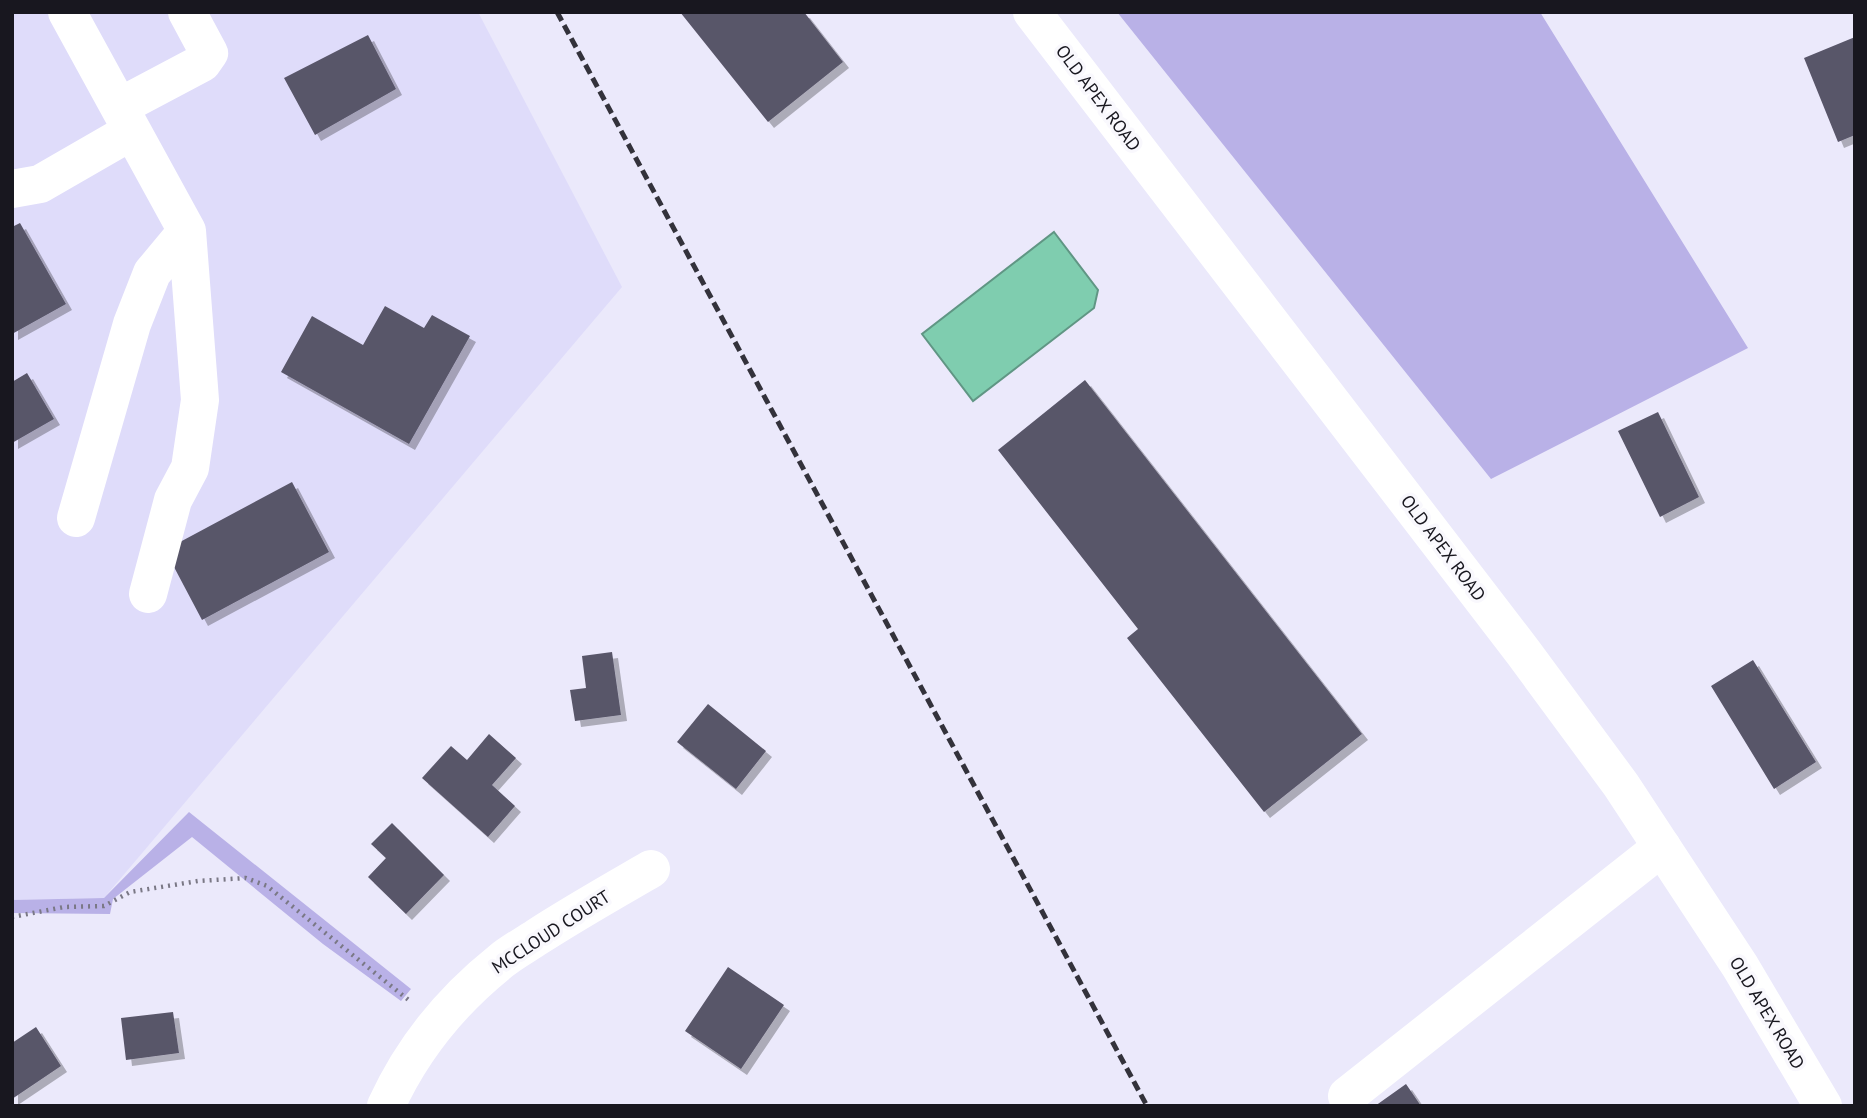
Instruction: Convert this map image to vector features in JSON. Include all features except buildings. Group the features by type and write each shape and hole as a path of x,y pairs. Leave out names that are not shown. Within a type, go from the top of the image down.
{"main road":[{"path":"67,12 187,231 200,400 190,468 173,500 148,594"},
{"path":"12,189 40,184 202,63 209,53 187,12"},
{"name":"OLD APEX ROAD","path":"1032,12 1523,652 1621,785 1740,966 1823,1106"},
{"path":"76,518 132,324 152,273 187,231"},
{"path":"1347,1096 1662,847"},
{"name":"MCCLOUD COURT","path":"386,1106 396,1083 424,1042 454,1004 473,986 503,960 537,937 651,869"}],"path":[{"path":"12,916 64,907 104,906 130,892 176,884 227,878 254,880 267,886 415,1005"}],"shaded area":[{"path":"12,12 478,12 622,287 104,898 12,900"},
{"path":"1117,12 1540,12 1748,348 1491,479"},
{"path":"1054,232 1098,290 1094,308 973,401 922,334"},
{"path":"189,812 411,989 401,1001 323,944 192,837 113,899 110,914 12,913 12,900 104,898"}],"railway":[{"path":"557,12 1147,1106"}]}
